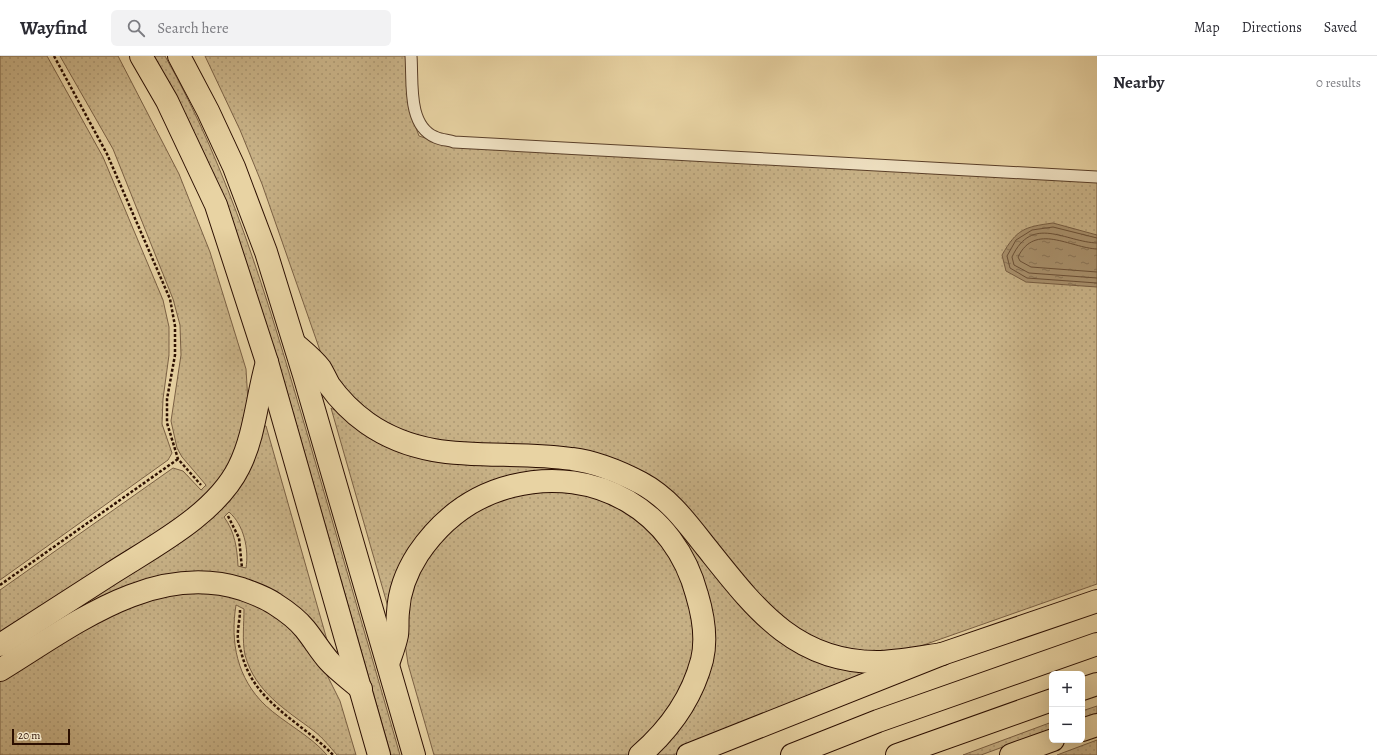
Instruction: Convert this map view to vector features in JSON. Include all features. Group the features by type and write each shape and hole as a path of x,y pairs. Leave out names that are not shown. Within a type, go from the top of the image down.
{"highway":[{"path":"141,56 167,101 216,205 267,362 379,755"},
{"path":"179,56 208,111 234,167 266,252 295,344 414,755"},
{"path":"295,344 319,367 329,385 346,405 367,423 393,438 419,448 443,452 572,459 602,466 642,484 663,498 682,516 757,609 780,629 804,645 825,654 853,661 882,662 942,654"},
{"path":"0,645 172,535 208,506 227,485 238,468 250,439 259,390 267,362"},
{"path":"388,664 397,635 398,610 404,583 418,555 432,535 450,517 478,498 501,489 523,483 549,480 569,481 603,488 642,511 659,524 672,539 686,560 694,580 704,630 702,659 679,713 662,735 640,755"},
{"path":"0,670 91,614 120,599 170,584 216,582 254,593 284,610 304,628 329,661 361,689"},
{"path":"688,755 942,654 1097,601"},
{"path":"792,755 878,721 1097,644"},
{"path":"1085,688 1097,684"},
{"path":"897,755 1049,701"},
{"path":"1085,729 1097,725"},
{"path":"1011,755 1049,741"}],"lane":[{"path":"412,56 414,110 422,128 435,137 454,142 1097,177"}],"path":[{"path":"54,56 107,154 170,299 174,326 175,355 167,399 167,423 178,459 203,488"},
{"path":"0,585 178,459"},
{"path":"226,514 239,538 242,568"},
{"path":"240,607 238,640 249,676 259,691 282,714 314,736 333,755"}],"shaded area":[{"path":"0,56 47,56 103,157 163,300 169,327 169,355 163,399 162,424 172,453 168,460 0,580"},
{"path":"60,56 118,56 179,174 210,252 246,369 248,402 245,423 229,468 193,510 0,635 0,590 173,468 183,471 201,490 206,485 182,457 177,448 171,421 181,355 180,325 173,299 113,149"},
{"path":"154,56 165,56 188,100 209,144 245,236 276,329 400,755 391,755 284,381 234,227 204,153"},
{"path":"205,56 406,56 409,109 419,136 453,147 1097,182 1097,584 918,647 895,651 875,652 836,648 780,620 650,479 464,446 396,431 356,404 324,362 262,184 240,130"},
{"path":"331,408 345,416 488,463 594,471 659,504 750,613 892,668 817,700 673,755 653,755 686,716 701,580 607,483 471,493 390,614"},
{"path":"261,425 266,426 329,647 202,573 0,662 0,653 177,541","holes":["229,512 242,530 246,545 246,568 238,566 235,540 231,528 224,517"]},
{"path":"532,487 601,496 656,532 680,569 695,629 692,659 673,708 637,749 629,755 434,755 408,664 403,630 409,592 423,560 474,508"},
{"path":"216,589 279,615 321,663 340,701 356,755 337,755 317,733 282,707 256,680 245,655 243,638 244,609 236,605 234,619 235,646 242,671 248,683 265,705 280,718 313,741 327,755 0,755 0,679 93,621 145,599"},
{"path":"1097,706 1097,713 1085,718 1085,710"},
{"path":"1049,723 1049,730 981,755 963,755"},
{"path":"1097,740 1097,755 1057,755"}],"water":[{"path":"1053,223 1097,235 1097,287 1026,282 1006,271 1002,255 1012,240 1028,228"}]}
